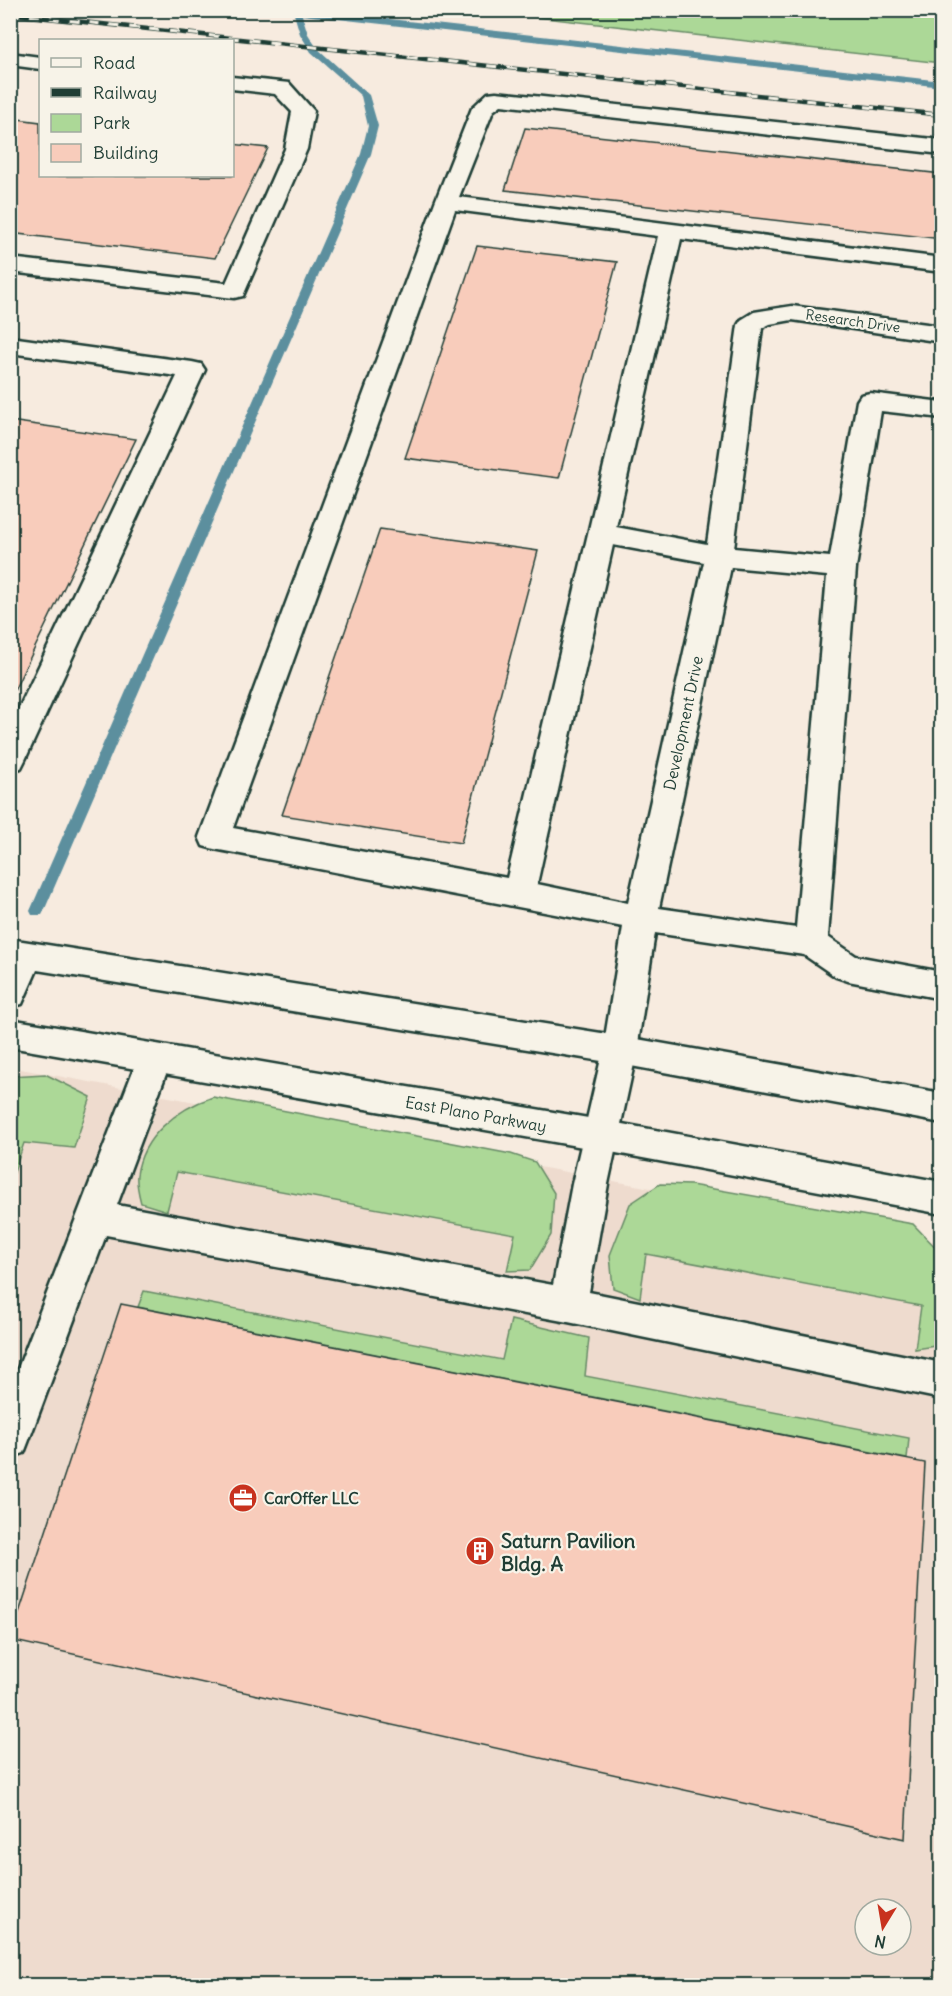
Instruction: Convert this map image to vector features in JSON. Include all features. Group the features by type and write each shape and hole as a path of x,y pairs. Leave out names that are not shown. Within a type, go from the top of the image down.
{"main road":[{"path":"10,59 39,63"},
{"path":"10,265 234,291 296,149 303,111 281,88 234,83"},
{"path":"942,147 496,98 483,108 446,202 214,837 519,893 641,918 811,943 848,968 942,986"},
{"path":"446,202 942,265"},
{"path":"519,893 671,231"},
{"name":"Research Drive","path":"764,317 792,313 942,334"},
{"name":"Development Drive","path":"568,1305 600,1135 620,1050 641,918 718,556 750,324 764,317"},
{"path":"10,345 192,370 10,760"},
{"path":"811,943 842,568 870,401 942,410"},
{"path":"601,533 718,556 842,568"},
{"path":"10,994 19,953 620,1050 942,1108"},
{"name":"East Plano Parkway","path":"10,1034 600,1135 942,1198"},
{"path":"10,1440 155,1058"},
{"path":"94,1217 568,1305 942,1381"}],"shaded area":[{"path":"10,1067 941,1243 941,1985 11,1985"}],"green space":[{"path":"483,11 941,11 941,63"},
{"path":"45,1074 91,1097 74,1148 24,1143 11,1181 11,1076"},
{"path":"213,1097 511,1154 535,1162 554,1193 551,1235 530,1270 507,1271 515,1234 177,1172 167,1211 141,1203 137,1175 140,1161 154,1136 174,1117"},
{"path":"660,1184 691,1185 913,1224 941,1253 941,1345 915,1349 921,1306 646,1254 640,1298 613,1288 610,1255 630,1204"},
{"path":"144,1291 502,1360 511,1320 589,1338 585,1376 909,1438 907,1459 138,1307"}],"building":[{"path":"10,118 39,122 39,177 234,177 234,144 268,148 215,258 10,233"},
{"path":"525,128 942,174 942,239 505,190"},
{"path":"477,246 617,262 559,478 405,458"},
{"path":"10,421 136,439 10,699"},
{"path":"380,529 538,551 461,843 282,815"},
{"name":"Saturn Pavilion Bldg. A","path":"121,1304 925,1463 905,1839 10,1640"}],"waterway":[{"path":"291,11 297,12"},
{"path":"37,911 366,154 373,126 365,95 314,50 304,34 297,12"},
{"path":"297,12 942,84"}],"railway":[{"path":"10,14 942,115"}],"place":[{"name":"CarOffer LLC","path":"243,1498"},
{"name":"Saturn Pavilion Bldg. A","path":"480,1551"}]}
